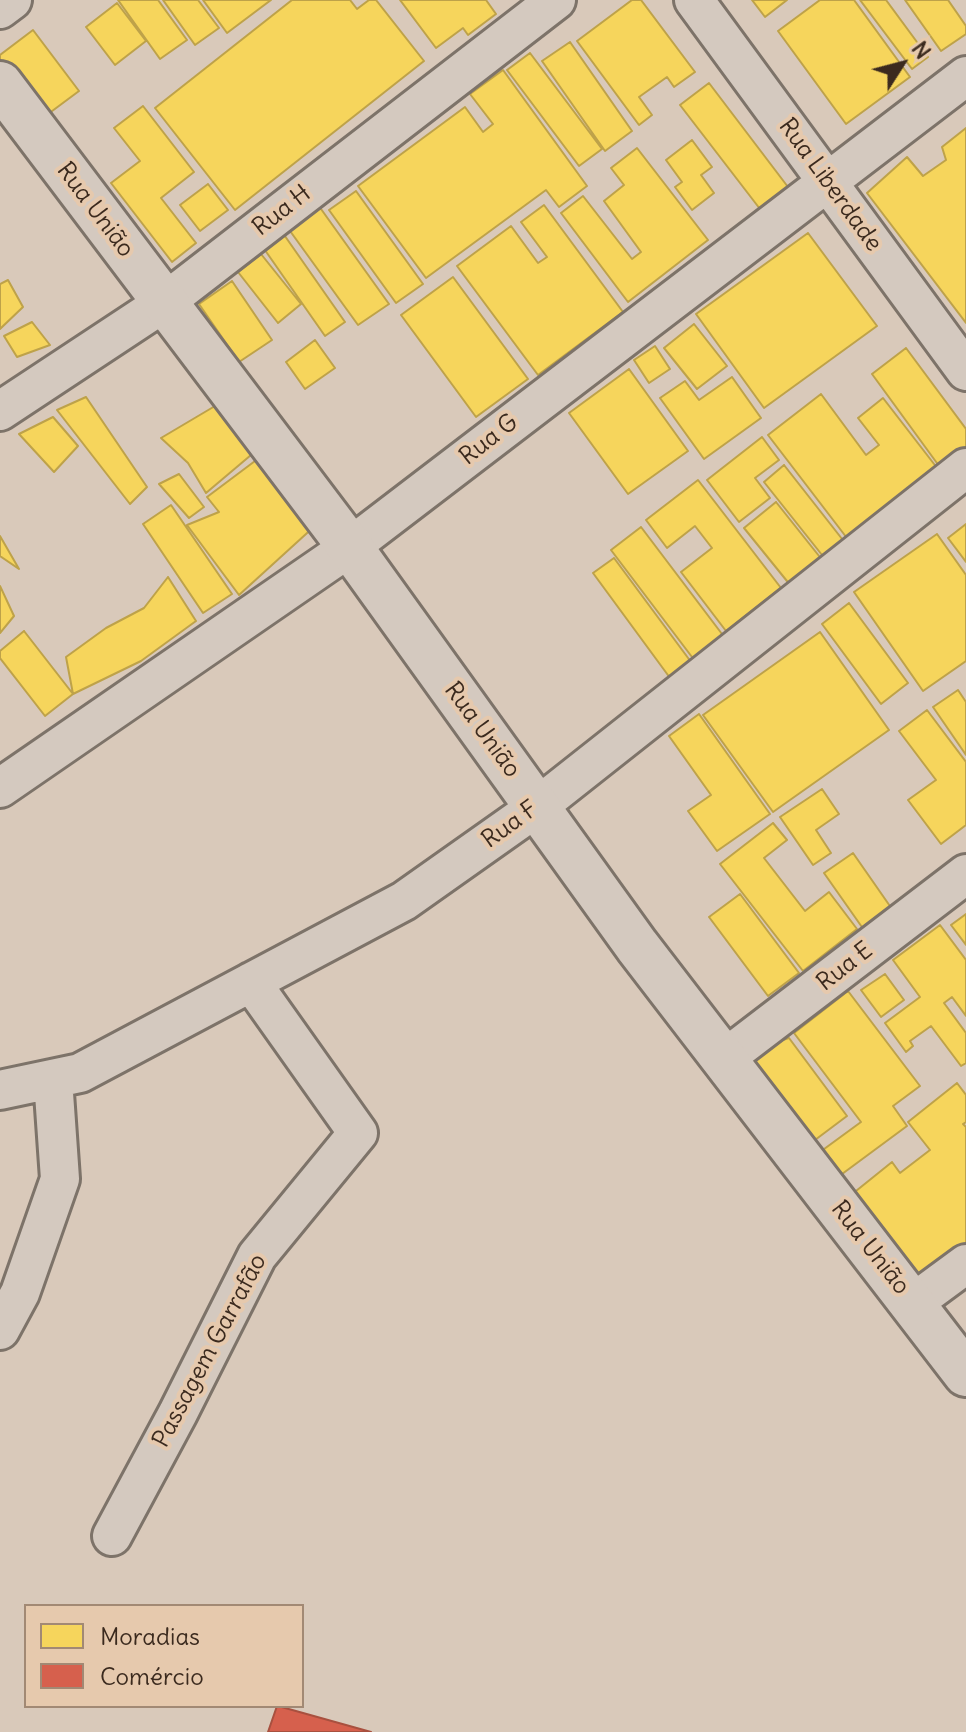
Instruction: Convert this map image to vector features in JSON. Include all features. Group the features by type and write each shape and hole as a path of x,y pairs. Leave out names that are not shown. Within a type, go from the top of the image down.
{"main road":[{"name":"Rua União","path":"0,84 350,547 637,946 966,1374"}],"street":[{"path":"0,9 12,0"},
{"name":"Rua H","path":"0,411 165,302 556,0"},
{"name":"Rua Liberdade","path":"694,0 966,371"},
{"name":"Rua G","path":"0,788 350,547 966,76"},
{"name":"Rua F","path":"0,1090 80,1073 404,901 537,807 966,468"},
{"name":"Rua E","path":"724,1059 966,874"},
{"name":"Passagem Garrafão","path":"112,1536 257,1256 358,1133 251,982"},
{"path":"0,1330 20,1293 60,1179 53,1079"},
{"path":"913,1303 966,1264"}],"building: Moradias":[{"path":"118,0 158,0 187,40 160,59"},
{"path":"163,0 198,0 219,28 195,45"},
{"path":"203,0 271,0 227,33"},
{"path":"292,0 350,0 357,9 369,0 376,0 424,61 235,210 155,108"},
{"path":"400,0 486,0 496,14 468,35 463,28 436,48"},
{"path":"632,0 641,0 695,72 674,87 667,77 639,97 652,115 639,125 577,41"},
{"path":"752,0 787,0 765,17"},
{"path":"820,0 854,0 910,77 846,124 778,31"},
{"path":"860,0 886,0 928,57 912,69"},
{"path":"905,0 948,0 966,26 966,34 941,51"},
{"path":"117,3 146,41 115,65 86,27"},
{"path":"33,30 79,91 32,126 0,82 0,55"},
{"path":"570,42 632,131 605,151 542,61"},
{"path":"530,53 602,149 579,166 507,70"},
{"path":"503,70 587,186 559,207 546,190 426,278 358,186 465,107 483,132 493,124 470,94"},
{"path":"709,83 788,187 760,209 680,105"},
{"path":"143,106 194,172 161,198 196,243 172,262 111,183 140,161 114,128"},
{"path":"966,128 966,323 867,193 907,157 923,176 946,160 942,147"},
{"path":"692,140 712,167 701,175 714,193 692,210 675,187 682,182 666,160"},
{"path":"637,148 708,240 628,302 561,213 583,196 632,259 641,252 604,201 624,185 611,168"},
{"path":"208,184 228,210 200,231 180,205"},
{"path":"356,191 423,284 396,303 329,210"},
{"path":"316,202 389,304 358,325 285,224"},
{"path":"544,205 623,312 538,375 457,266 511,226 538,263 547,257 521,222"},
{"path":"280,229 345,322 325,336 260,243"},
{"path":"808,233 877,326 764,408 696,314"},
{"path":"261,254 301,304 278,323 238,272"},
{"path":"453,277 528,379 476,417 401,315"},
{"path":"8,280 23,307 0,329 0,284"},
{"path":"232,281 272,340 239,362 199,304"},
{"path":"32,322 50,345 17,357 4,336"},
{"path":"694,324 727,366 697,389 664,348"},
{"path":"315,340 335,368 305,389 286,362"},
{"path":"655,346 670,369 649,383 634,360"},
{"path":"906,348 966,429 966,453 942,470 872,374"},
{"path":"629,369 688,451 628,494 569,413"},
{"path":"732,377 761,418 704,459 660,398 685,381 699,400"},
{"path":"821,394 866,455 879,445 858,418 883,398 941,473 850,542 768,435"},
{"path":"86,397 147,487 130,504 57,410"},
{"path":"215,406 239,428 251,455 206,493 188,463 161,438"},
{"path":"53,417 78,446 54,472 19,434"},
{"path":"762,437 779,460 755,478 770,498 739,522 707,480"},
{"path":"259,458 317,524 239,595 187,525 219,512 207,497"},
{"path":"784,465 846,544 826,560 764,482"},
{"path":"179,474 204,507 189,518 159,484"},
{"path":"698,480 781,588 726,631 681,572 712,548 695,526 667,548 646,520"},
{"path":"776,502 823,561 791,586 744,528"},
{"path":"171,505 232,594 203,613 143,524"},
{"path":"966,524 966,562 948,538"},
{"path":"641,527 725,638 695,661 611,550"},
{"path":"937,534 966,575 966,661 923,691 854,592"},
{"path":"0,536 19,569 0,556"},
{"path":"614,558 694,666 673,682 593,573"},
{"path":"168,577 196,621 141,661 73,694 66,657 106,628 144,608"},
{"path":"0,586 14,616 0,633"},
{"path":"849,603 908,683 881,704 822,624"},
{"path":"24,631 73,694 45,716 0,658 0,651"},
{"path":"820,632 889,730 773,812 703,715"},
{"path":"958,690 966,702 966,755 933,707"},
{"path":"927,710 966,762 966,825 941,844 908,800 936,780 899,731"},
{"path":"699,714 770,814 717,851 688,811 711,795 669,736"},
{"path":"822,789 839,814 816,830 831,853 813,865 780,817"},
{"path":"773,823 787,840 764,858 805,911 829,892 857,929 803,971 720,864"},
{"path":"853,853 892,909 864,930 824,873"},
{"path":"740,894 799,973 768,996 709,917"},
{"path":"966,914 966,945 951,925"},
{"path":"940,925 966,960 966,1016 952,997 944,1003 966,1033 966,1063 961,1066 931,1026 910,1041 913,1046 906,1052 885,1023 920,997 893,960"},
{"path":"885,974 904,1000 881,1017 861,990"},
{"path":"848,991 920,1086 893,1106 907,1126 838,1177 820,1152 861,1122 794,1033"},
{"path":"789,1038 847,1116 803,1149 724,1059"},
{"path":"957,1083 966,1095 966,1122 963,1124 966,1127 966,1258 913,1303 851,1195 892,1162 900,1173 930,1150 908,1122"}],"building: Comércio":[{"path":"276,1708 285,1708 371,1732 268,1732"}]}
